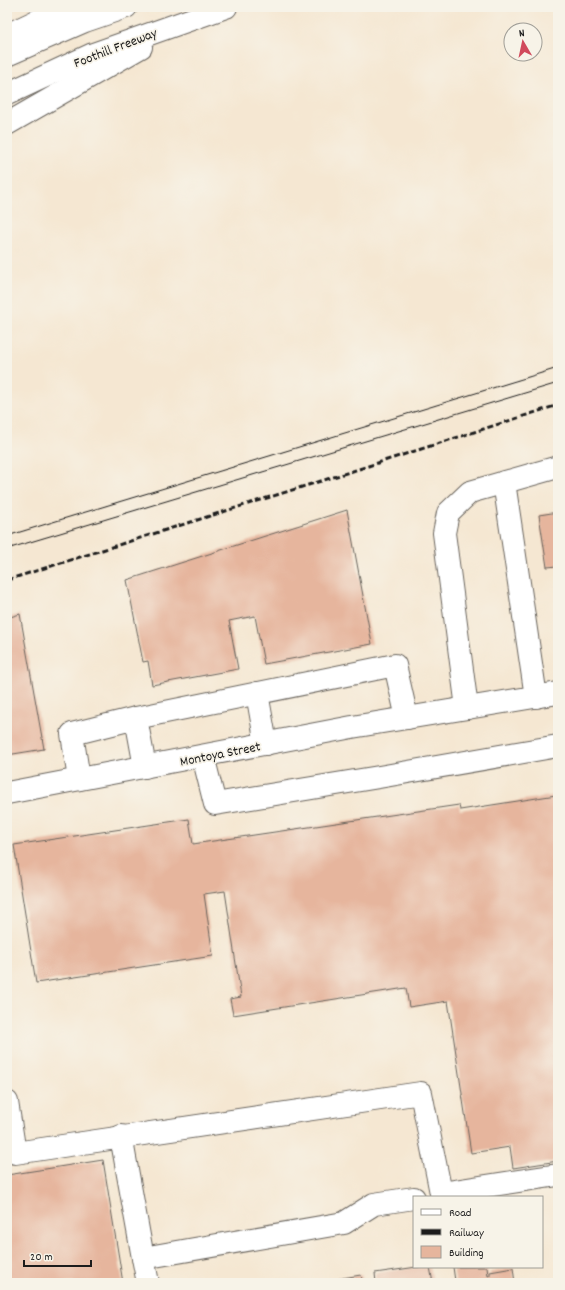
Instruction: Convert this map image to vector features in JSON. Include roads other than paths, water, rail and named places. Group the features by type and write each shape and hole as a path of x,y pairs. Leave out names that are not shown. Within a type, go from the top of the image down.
{"main road":[{"path":"7,35 71,7"},
{"path":"7,55 85,21 126,7"},
{"name":"Foothill Freeway","path":"7,94 93,54 226,7"},
{"path":"7,124 189,20"},
{"path":"467,708 444,533 448,513 470,492 558,467"},
{"path":"504,482 536,697"},
{"path":"79,779 72,734 136,718 395,665 407,718"},
{"path":"256,693 266,744"},
{"name":"Montoya Street","path":"7,793 433,713 558,693"},
{"path":"136,718 145,767"},
{"path":"203,756 215,804 380,778 558,746"},
{"path":"7,1102 10,1139 15,1153 121,1136 421,1093 441,1194"},
{"path":"121,1136 148,1283"},
{"path":"427,1196 558,1175"},
{"path":"143,1258 344,1223 374,1204 413,1198"}],"tram line":[{"path":"7,536 558,368"},
{"path":"7,549 558,383"}],"railway":[{"path":"7,580 558,405"}]}
